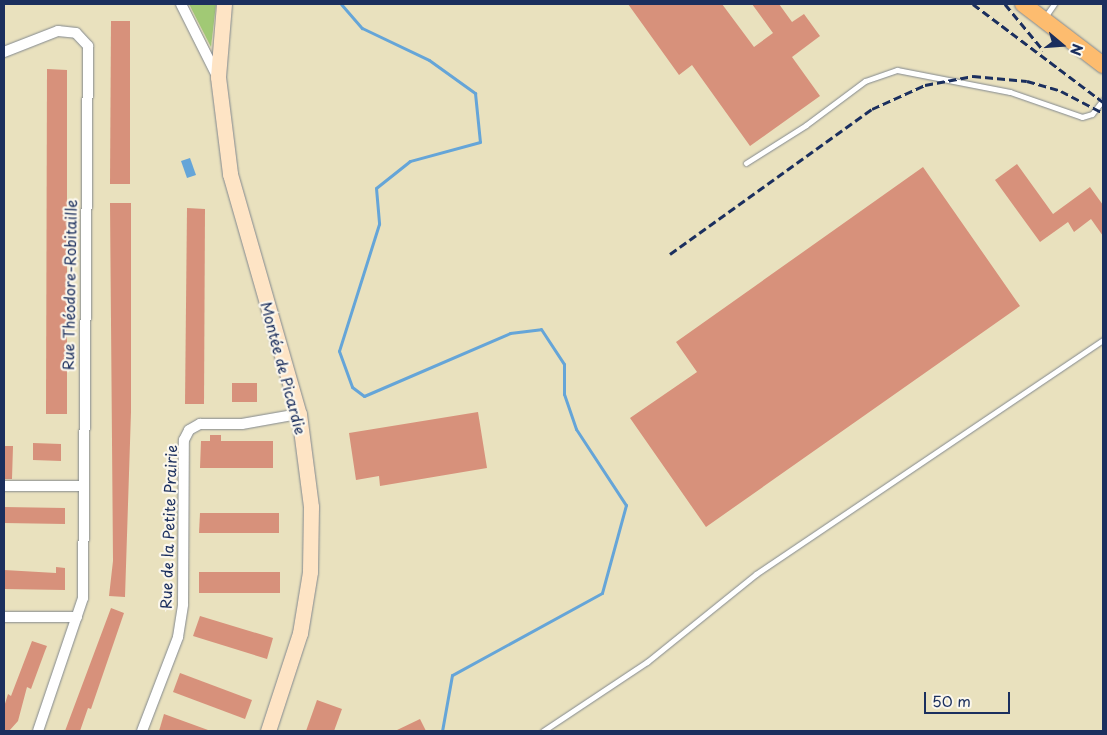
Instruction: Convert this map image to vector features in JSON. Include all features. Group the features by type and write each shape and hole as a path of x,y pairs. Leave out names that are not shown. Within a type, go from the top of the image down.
{"main road":[{"path":"1023,4 1103,65"}],"street":[{"path":"180,4 218,77"},
{"name":"Montée de Picardie","path":"224,4 218,77 230,174 299,414 311,507 310,572 300,633 268,731"},
{"name":"Rue Théodore-Robitaille","path":"4,52 58,31 76,32 88,46 82,486 83,598 38,731"},
{"name":"Rue de la Petite Prairie","path":"142,731 178,637 183,604 184,440 189,430 200,424 252,423 299,414"},
{"path":"4,486 82,486"},
{"path":"4,617 77,617"}],"lane":[{"path":"1044,20 1054,4"},
{"path":"746,163 806,125 865,81 898,70 1010,92 1082,117 1092,114 1103,100"},
{"path":"543,731 647,662 756,574 1103,340"}],"green space":[{"path":"189,4 216,4 211,47"}],"water":[{"path":"190,158 196,175 187,178 181,161"}],"building":[{"path":"628,4 722,4 754,47 773,33 752,4 779,4 792,22 804,14 820,36 792,57 820,96 750,146 692,65 679,75"},
{"path":"111,21 130,21 130,184 110,184"},
{"path":"47,69 67,70 67,414 46,414"},
{"path":"1017,164 1053,214 1090,187 1103,205 1103,236 1091,219 1074,232 1068,222 1040,242 995,180"},
{"path":"923,167 1020,306 706,527 630,418 697,372 676,342"},
{"path":"110,203 131,203 131,412 125,597 109,596 113,561"},
{"path":"187,208 205,209 204,404 185,404"},
{"path":"232,383 257,383 257,402 232,402"},
{"path":"478,412 487,468 380,486 379,476 356,480 349,433"},
{"path":"210,435 221,435 221,441 273,441 273,468 200,468 201,441 210,441"},
{"path":"33,443 61,444 61,461 33,460"},
{"path":"4,446 13,446 12,479 4,479"},
{"path":"4,507 65,508 65,524 4,523"},
{"path":"200,513 279,513 279,533 199,533"},
{"path":"56,567 65,568 65,590 4,589 4,570 56,573"},
{"path":"199,572 280,572 280,593 199,593"},
{"path":"111,608 124,613 91,709 88,708 80,731 65,731"},
{"path":"200,616 273,638 267,659 193,636"},
{"path":"32,641 47,646 31,689 27,687 18,721 9,731 4,731 4,707 8,694 11,696"},
{"path":"180,673 252,700 245,719 173,692"},
{"path":"317,700 342,709 334,731 306,731"},
{"path":"164,714 208,730 208,731 159,731"},
{"path":"420,719 426,731 395,731"}],"waterway":[{"path":"341,4 362,28 429,60 475,93 480,142 410,161 376,188 379,224 339,351 352,387 364,396 510,333 541,329 564,364 564,394 576,429 626,505 602,593 452,675 442,731"}],"railway":[{"path":"973,4 1103,102"},
{"path":"1005,4 1043,50"},
{"path":"670,254 872,109 925,85 973,76 1027,81 1061,91 1103,113"}]}
